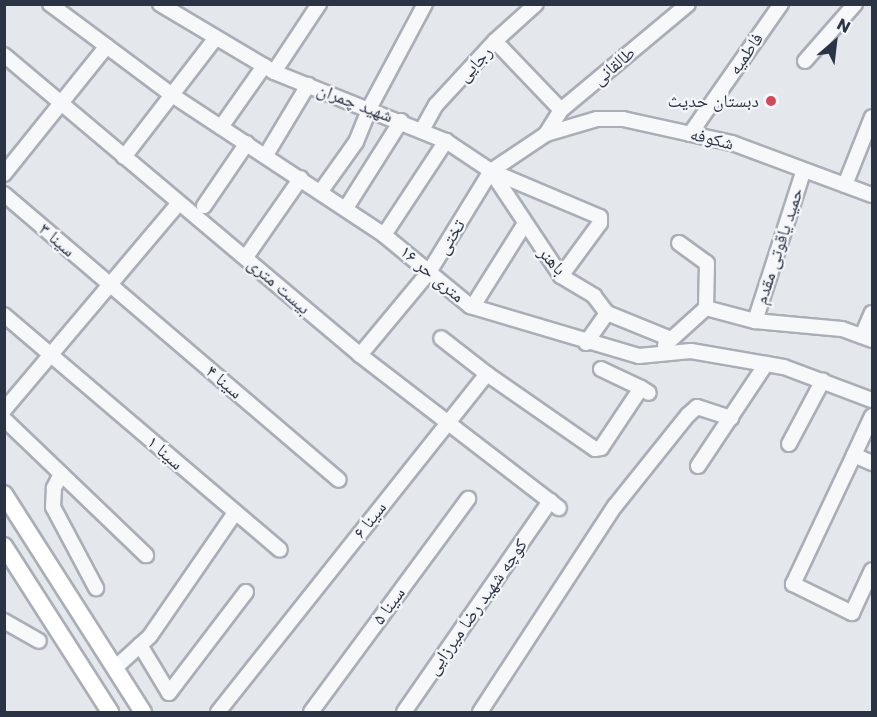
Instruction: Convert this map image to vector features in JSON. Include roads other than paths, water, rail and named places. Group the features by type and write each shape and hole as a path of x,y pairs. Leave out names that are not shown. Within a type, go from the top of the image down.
{"main road":[{"path":"4,494 143,712"},
{"path":"4,546 110,712"}],"street":[{"name":"۱۶ متری حر","path":"51,4 172,95 321,191 384,235 472,306 639,356 691,351 766,364 823,380 873,400"},
{"name":"شهید چمران","path":"160,4 179,10 214,40 269,69 308,86 370,107 446,141 491,171"},
{"path":"221,127 319,4"},
{"path":"321,191 356,142 370,107 425,4"},
{"name":"رجایی","path":"422,130 436,105 495,41 536,4"},
{"name":"طالقانی","path":"546,134 561,110 688,4"},
{"name":"فاطمیه","path":"690,134 781,4"},
{"path":"805,61 855,4"},
{"path":"124,157 214,40"},
{"path":"495,41 561,110"},
{"path":"4,174 107,46"},
{"name":"بیست متری","path":"4,56 360,355 555,505"},
{"path":"266,155 308,86"},
{"path":"845,185 873,117"},
{"name":"شکوفه","path":"546,134 597,119 623,118 732,143 803,172 873,195"},
{"path":"346,208 375,168 401,121"},
{"path":"491,171 546,134"},
{"path":"384,235 446,141"},
{"path":"204,206 247,143"},
{"path":"491,171 600,217 600,223 561,276"},
{"name":"باهنر","path":"491,171 524,225 561,276 594,296 607,313 671,339"},
{"name":"تختی","path":"360,355 429,272 491,171"},
{"name":"حمید یاقوتی مقدم","path":"755,321 803,172"},
{"path":"246,257 301,178"},
{"name":"سینا ۳","path":"4,194 110,285"},
{"path":"4,410 179,203"},
{"path":"472,306 524,225"},
{"path":"654,355 706,308 707,263 679,243"},
{"name":"سینا ۴","path":"110,285 339,480"},
{"path":"706,308 755,321 842,329 867,338 873,313"},
{"path":"586,342 607,313"},
{"name":"۱ سینا","path":"4,315 280,550"},
{"path":"441,338 487,374 595,449 601,448 645,390 601,369"},
{"path":"698,466 766,364"},
{"name":"سینا ۶","path":"218,712 487,374"},
{"path":"789,444 823,380"},
{"path":"480,712 615,506 688,415 697,407 731,418"},
{"path":"873,416 793,584 852,613 867,594 873,570"},
{"path":"4,419 146,555"},
{"path":"854,455 873,464"},
{"path":"61,474 54,488 53,507 96,588"},
{"name":"سینا ۵","path":"311,712 468,499"},
{"name":"کوچه شهید رضا میرزایی","path":"404,712 555,505"},
{"path":"115,668 150,636 235,513"},
{"path":"140,645 169,693 246,592"},
{"path":"4,621 39,641"}],"place":[{"name":"دبستان حدیث","path":"771,101"}]}
